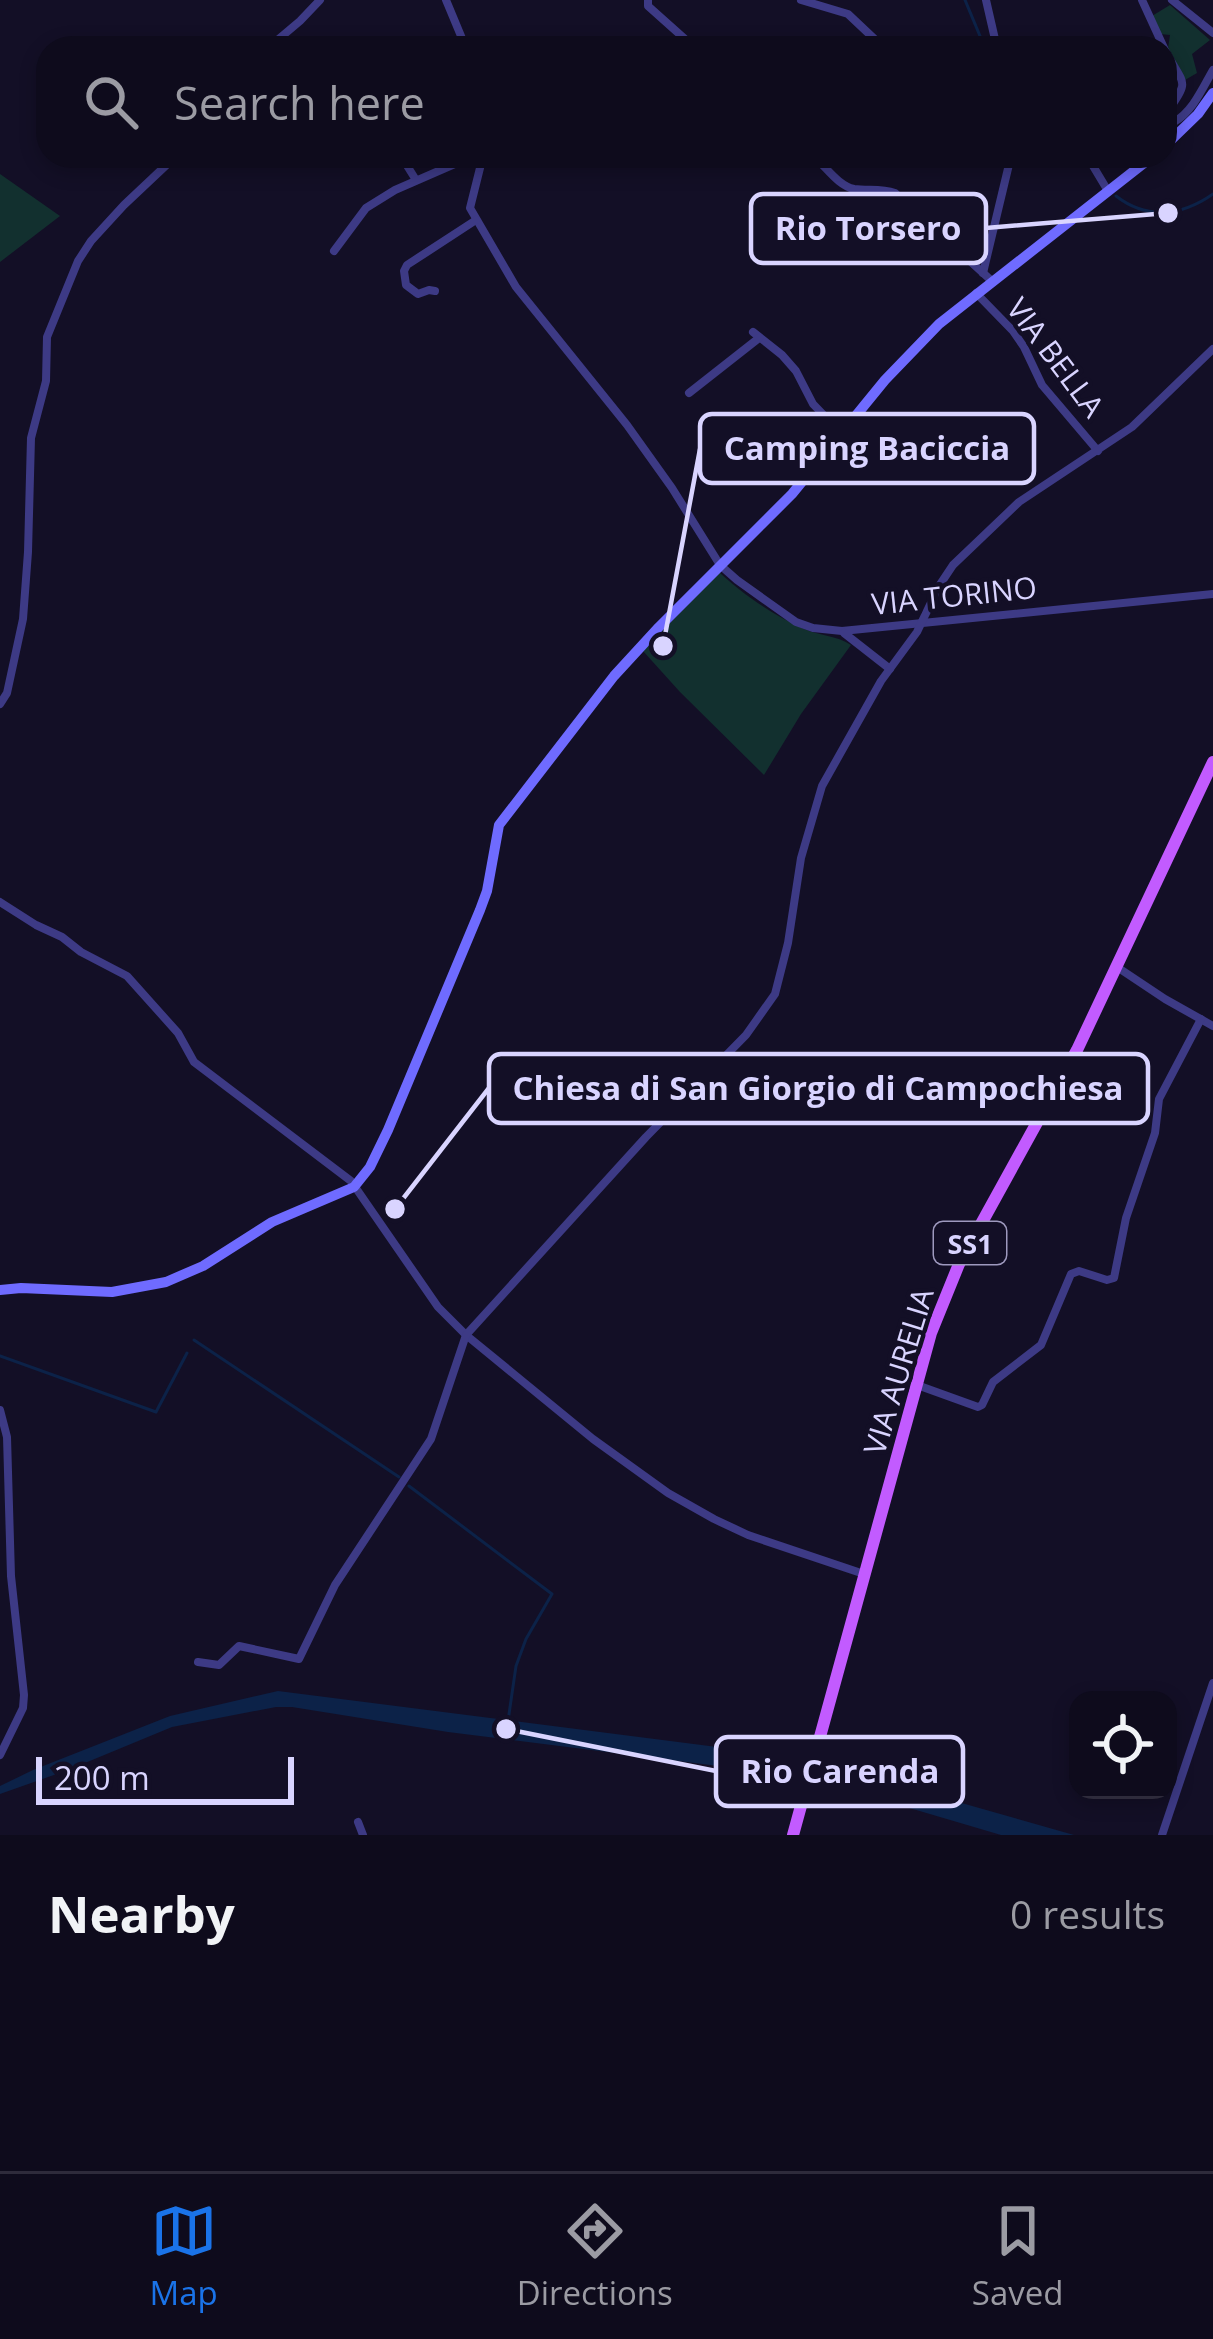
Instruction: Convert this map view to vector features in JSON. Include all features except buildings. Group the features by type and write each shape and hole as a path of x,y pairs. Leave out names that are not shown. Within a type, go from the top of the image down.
{"main road":[{"path":"1177,134 1213,93"},
{"path":"0,1291 112,1292 166,1282 203,1266 272,1222 354,1187 370,1168 388,1130 480,910 499,825 516,799 614,676 792,494 939,324 988,277 1138,168"},
{"name":"VIA AURELIA","path":"793,1835 916,1384 953,1276 1077,1050 1213,762"}],"street":[{"path":"282,36 320,0"},
{"path":"446,0 461,36"},
{"path":"648,0 648,6 682,36"},
{"path":"801,0 848,14 871,36"},
{"path":"986,0 994,36"},
{"path":"1142,0 1158,36"},
{"path":"1172,0 1213,33"},
{"path":"1177,121 1193,105 1213,70"},
{"path":"1177,72 1184,84 1177,101"},
{"path":"0,704 7,693 23,619 31,438 46,381 47,337 91,241 163,168"},
{"path":"408,168 416,180"},
{"path":"334,251 365,208 444,168"},
{"path":"482,168 471,197 476,220 516,286 627,424 720,565"},
{"path":"825,168 853,189 895,193 988,277"},
{"path":"988,277 1010,168"},
{"path":"1094,168 1109,192"},
{"path":"436,292 418,294 406,285 407,265 476,220"},
{"name":"VIA BELLA","path":"976,293 1024,346 1042,385 1098,451"},
{"path":"688,393 733,361 756,335 796,370 813,404 842,434"},
{"name":"VIA BELLA","path":"466,1335 746,1035 775,994 801,858 821,786 939,586 974,542 1019,502 1132,428 1213,349"},
{"name":"VIA TORINO","path":"720,565 796,622 842,631 1213,594"},
{"path":"842,631 890,668"},
{"path":"0,902 127,976 178,1033 194,1062 351,1181 438,1307 466,1335 593,1439 714,1520 864,1574"},
{"path":"1117,967 1213,1026"},
{"path":"916,1384 982,1405 993,1382 1041,1346 1073,1272 1112,1280 1117,1274 1126,1218 1155,1133 1159,1100 1201,1019"},
{"path":"198,1662 219,1665 239,1646 299,1659 334,1585 431,1439 466,1335"},
{"path":"0,1410 7,1437 11,1576 24,1695 23,1708 0,1755"},
{"path":"1162,1835 1213,1683"},
{"path":"358,1822 363,1835"}],"green space":[{"path":"1170,5 1210,40 1192,54 1197,73 1185,80 1177,65 1177,36 1160,34 1152,16"},
{"path":"0,174 60,216 0,262"},
{"path":"719,572 782,618 851,645 764,775 643,651"}],"water":[{"path":"278,1691 803,1758 1074,1835 1001,1835 818,1781 774,1773 448,1732 292,1707 172,1727 0,1794 0,1786 33,1770 170,1716"}],"waterway":[{"path":"965,0 980,36"},
{"path":"1116,196 1140,209 1164,212 1189,207 1213,194"},
{"path":"194,1340 399,1477"},
{"path":"0,1356 156,1412 187,1353"},
{"path":"409,1486 552,1594 516,1666 508,1721"}],"place":[{"name":"Rio Torsero","path":"1168,213"},
{"name":"Camping Baciccia","path":"663,646"},
{"name":"Chiesa di San Giorgio di Campochiesa","path":"395,1209"},
{"name":"Rio Carenda","path":"506,1729"}]}
